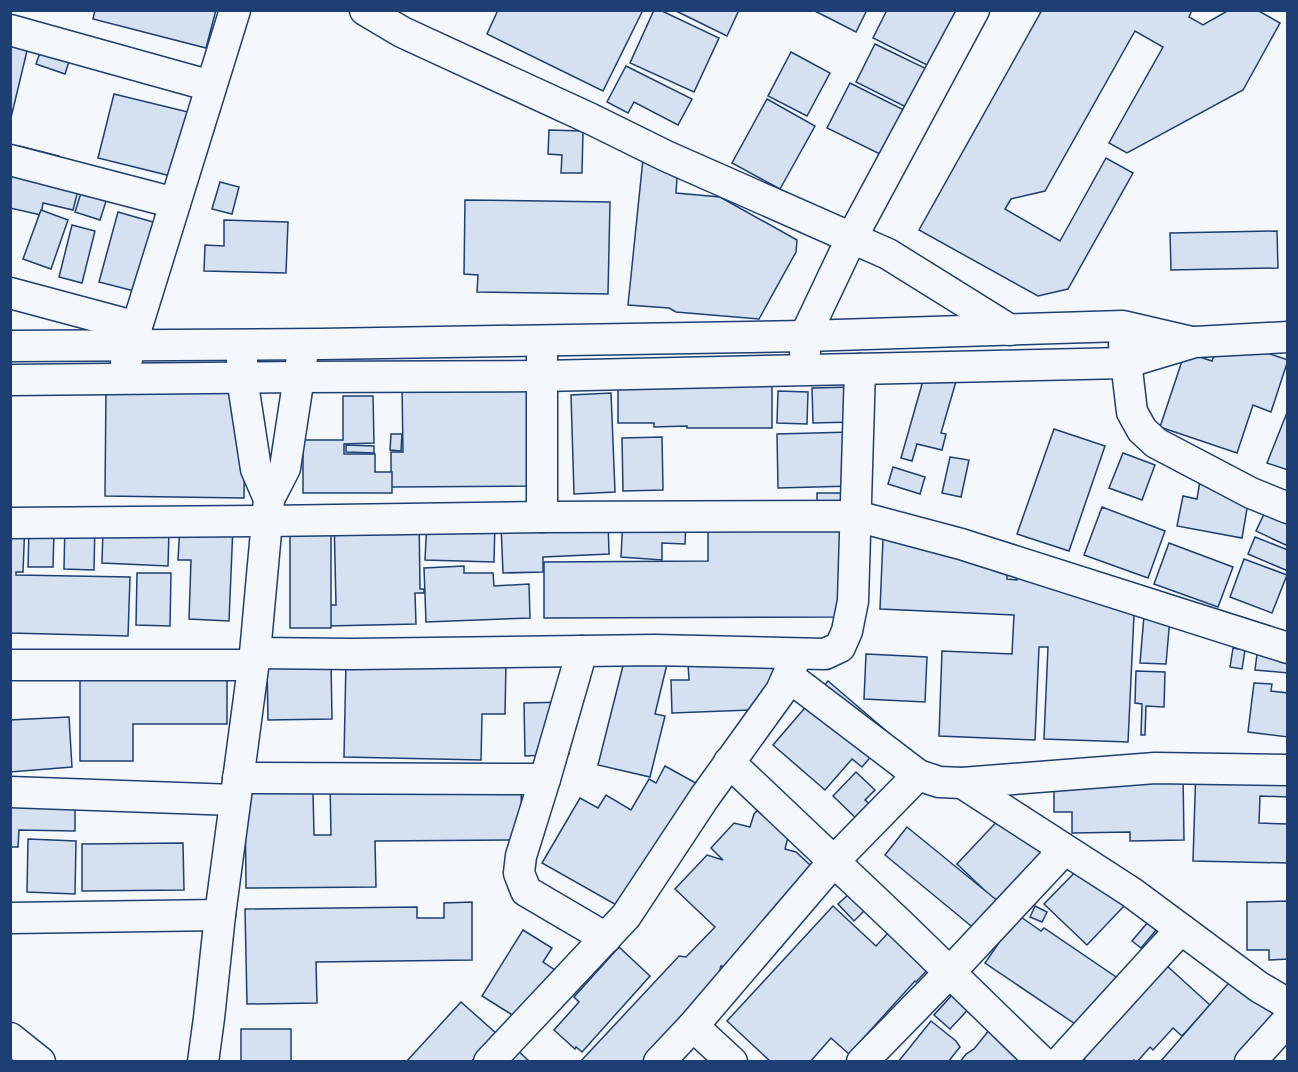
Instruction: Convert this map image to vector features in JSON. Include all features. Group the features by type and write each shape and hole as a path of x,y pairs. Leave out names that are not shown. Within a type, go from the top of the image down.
{"street":[{"path":"120,379 235,10"},
{"path":"365,10 402,32 666,156 888,254 1010,330"},
{"path":"805,371 805,336 851,239 974,10"},
{"path":"10,30 211,86"},
{"path":"10,160 175,203"},
{"path":"10,293 134,336"},
{"path":"10,346 134,336 242,344 304,344 805,336 1123,326 1195,342"},
{"path":"1123,326 1125,363 1132,412 1142,430 1156,443 1251,493 1287,508"},
{"path":"10,380 542,376 1125,363 1195,342 1287,337"},
{"path":"1253,338 1287,354"},
{"path":"542,340 542,517"},
{"path":"242,344 242,378 256,469 268,510"},
{"path":"203,1062 254,659 268,510 285,468 304,344"},
{"path":"10,665 254,659 353,654 655,650 792,665 825,654 840,647 847,631 853,601 860,369"},
{"path":"10,523 268,510 542,517 856,516 961,544 1287,648"},
{"path":"582,651 521,856 519,873 526,891 606,938"},
{"path":"507,1055 626,916 704,798 781,691 792,665"},
{"path":"792,665 918,775 939,782 962,783 1155,768 1287,770"},
{"path":"729,762 1042,1062"},
{"path":"659,1062 693,1026 834,861 918,775"},
{"path":"10,792 237,789 545,780"},
{"path":"962,783 1131,892 1259,987 1287,1004"},
{"path":"862,1062 1064,850"},
{"path":"10,918 220,915"},
{"path":"1060,1062 1181,929"},
{"path":"1250,1062 1287,1020"},
{"path":"693,1026 732,1062"},
{"path":"10,1038 40,1062"}],"building":[{"path":"95,10 216,10 206,48 93,19"},
{"path":"498,10 643,10 603,91 487,34"},
{"path":"654,10 660,10 719,38 694,92 630,63"},
{"path":"674,10 739,10 727,36"},
{"path":"813,10 867,10 856,32"},
{"path":"887,10 967,10 937,70 873,38"},
{"path":"1042,10 1192,10 1189,17 1203,25 1229,10 1257,10 1280,23 1243,90 1127,153 1109,143 1163,47 1135,31 1045,191 1011,199 1005,209 1060,241 1106,158 1133,173 1068,289 1038,296 919,230"},
{"path":"49,27 77,37 65,74 36,64"},
{"path":"10,29 31,34 10,122"},
{"path":"875,44 931,71 912,110 856,82"},
{"path":"791,52 830,73 807,116 768,96"},
{"path":"626,66 692,99 678,125 634,102 628,113 607,102"},
{"path":"850,83 908,112 886,157 827,128"},
{"path":"114,94 192,113 171,176 98,158"},
{"path":"767,99 815,126 780,189 732,163"},
{"path":"549,130 583,131 582,173 561,173 562,155 548,154"},
{"path":"19,146 59,156 56,168 82,175 73,210 43,203 41,215 10,208 10,181"},
{"path":"643,159 677,178 676,193 720,197 797,240 796,252 759,319 676,312 669,308 628,305"},
{"path":"220,182 239,187 232,214 212,209"},
{"path":"84,183 109,192 100,220 75,212"},
{"path":"465,200 610,202 608,294 477,292 478,275 464,274"},
{"path":"41,210 68,220 51,269 23,259"},
{"path":"118,212 160,224 142,293 99,282"},
{"path":"224,220 288,222 286,273 204,271 205,245 224,246"},
{"path":"72,225 95,231 82,283 59,277"},
{"path":"1277,231 1278,268 1171,270 1170,233"},
{"path":"1218,345 1272,351 1270,354 1288,360 1271,412 1253,405 1237,453 1160,427 1185,352 1212,361"},
{"path":"928,363 959,371 941,433 946,434 942,450 917,444 912,461 901,458"},
{"path":"538,383 539,486 391,487 391,452 403,452 402,384"},
{"path":"772,385 772,428 654,427 654,423 618,423 618,386"},
{"path":"852,387 853,422 813,423 812,388"},
{"path":"106,389 245,391 244,498 105,496"},
{"path":"778,391 808,392 807,424 777,423"},
{"path":"611,393 615,492 574,494 571,395"},
{"path":"343,396 373,396 374,443 344,444 344,454 375,454 375,472 392,472 392,493 303,493 303,440 343,440"},
{"path":"1288,410 1288,470 1267,463"},
{"path":"1054,429 1105,446 1069,551 1017,534"},
{"path":"851,432 852,486 778,488 777,434"},
{"path":"391,434 402,434 401,451 390,450"},
{"path":"662,437 663,490 623,491 622,438"},
{"path":"346,445 374,446 374,453 346,452"},
{"path":"1123,453 1155,465 1142,500 1109,488"},
{"path":"950,457 969,460 961,497 942,493"},
{"path":"893,467 925,477 920,494 888,484"},
{"path":"1200,481 1250,491 1242,538 1177,526 1183,496 1197,499"},
{"path":"817,493 842,493 842,617 544,618 544,562 708,561 708,505 817,505"},
{"path":"1102,507 1165,531 1148,578 1084,555"},
{"path":"1265,512 1288,523 1288,546 1256,531"},
{"path":"419,514 420,589 424,589 424,593 415,593 416,624 327,626 326,605 336,605 334,516"},
{"path":"623,517 686,521 685,544 662,543 662,560 621,557"},
{"path":"290,520 331,520 331,628 290,628"},
{"path":"427,520 495,522 494,562 425,560"},
{"path":"608,520 609,554 543,557 543,572 503,573 501,525"},
{"path":"10,521 25,521 23,572 16,572 16,575 130,577 128,636 10,633"},
{"path":"65,521 95,522 94,570 64,569"},
{"path":"180,524 233,526 229,621 189,619 191,560 178,560"},
{"path":"103,528 169,531 168,566 102,563"},
{"path":"29,530 54,531 53,567 28,567"},
{"path":"1255,537 1288,550 1288,571 1248,554"},
{"path":"883,539 977,543 1007,561 1007,579 1017,580 1018,561 1135,594 1128,742 1044,739 1048,647 1039,647 1035,740 939,736 942,651 1012,654 1014,615 880,609"},
{"path":"1169,543 1233,567 1218,607 1154,584"},
{"path":"1244,559 1287,575 1272,613 1230,597"},
{"path":"464,566 464,573 493,573 494,586 529,584 530,618 426,622 424,568"},
{"path":"137,573 171,573 170,626 136,625"},
{"path":"1145,604 1171,606 1166,664 1140,663"},
{"path":"687,646 791,651 778,709 672,713 671,680 689,680"},
{"path":"1258,646 1288,648 1288,673 1255,670"},
{"path":"1233,648 1245,650 1242,669 1230,667"},
{"path":"627,650 668,660 655,714 665,716 650,777 598,765"},
{"path":"866,654 927,657 925,702 864,699"},
{"path":"346,661 506,663 505,714 482,714 481,760 344,757"},
{"path":"227,662 227,724 133,724 133,761 80,761 80,669"},
{"path":"331,663 332,719 268,720 267,665"},
{"path":"1136,671 1165,672 1164,707 1146,706 1145,735 1141,735 1142,704 1135,703"},
{"path":"828,681 890,734 862,767 852,759 825,790 773,745"},
{"path":"1254,683 1272,684 1271,691 1288,693 1288,737 1248,732"},
{"path":"568,702 569,754 525,756 524,703"},
{"path":"69,717 72,767 10,772 10,720"},
{"path":"665,766 703,787 627,911 542,863 580,798 598,808 606,795 631,810 649,779 656,783"},
{"path":"1196,766 1288,768 1288,797 1260,796 1259,823 1288,824 1288,863 1193,861"},
{"path":"856,772 875,790 865,800 875,809 862,824 833,796"},
{"path":"1183,775 1184,840 1130,841 1130,832 1072,833 1072,812 1054,812 1054,777"},
{"path":"330,781 521,782 522,840 375,841 376,887 246,888 245,792 313,792 314,835 331,835"},
{"path":"778,788 802,811 792,821 785,849 796,852 822,876 736,970 721,966 716,984 678,1062 580,1062 679,956 686,957 715,927 675,889 707,855 723,860 711,848 734,823 750,827 754,814"},
{"path":"10,797 75,798 75,831 19,830 18,847 10,847"},
{"path":"1002,816 1043,854 998,903 957,864"},
{"path":"907,827 999,902 976,930 885,855"},
{"path":"28,839 76,841 75,894 27,892"},
{"path":"183,843 184,890 82,891 82,844"},
{"path":"1082,865 1124,906 1087,945 1044,904"},
{"path":"861,883 876,899 854,921 838,904"},
{"path":"1288,901 1288,959 1269,960 1269,950 1247,950 1247,902"},
{"path":"472,902 472,960 316,962 317,1003 247,1004 245,909 417,907 417,918 444,918 444,903"},
{"path":"833,906 876,946 901,919 941,955 849,1054 831,1038 810,1062 771,1062 727,1021"},
{"path":"1035,906 1047,912 1042,922 1030,917"},
{"path":"1018,915 1041,931 1044,928 1119,979 1084,1030 985,963"},
{"path":"1148,922 1157,929 1141,948 1132,941"},
{"path":"523,930 552,948 543,962 555,970 522,1021 482,996"},
{"path":"619,947 650,976 582,1052 576,1047 575,1049 554,1030 579,1002 574,997"},
{"path":"1166,965 1210,1005 1182,1036 1173,1028 1153,1050 1150,1047 1137,1062 1134,1060 1133,1062 1087,1062 1081,1056"},
{"path":"1240,970 1285,1009 1239,1062 1160,1062"},
{"path":"971,974 987,989 950,1029 934,1015"},
{"path":"461,1002 497,1034 471,1062 406,1062"},
{"path":"1003,1013 1042,1062 960,1062 974,1049"},
{"path":"931,1021 960,1047 948,1062 898,1062"},
{"path":"241,1029 291,1029 291,1062 241,1062"},
{"path":"516,1049 530,1062 505,1062"}]}
